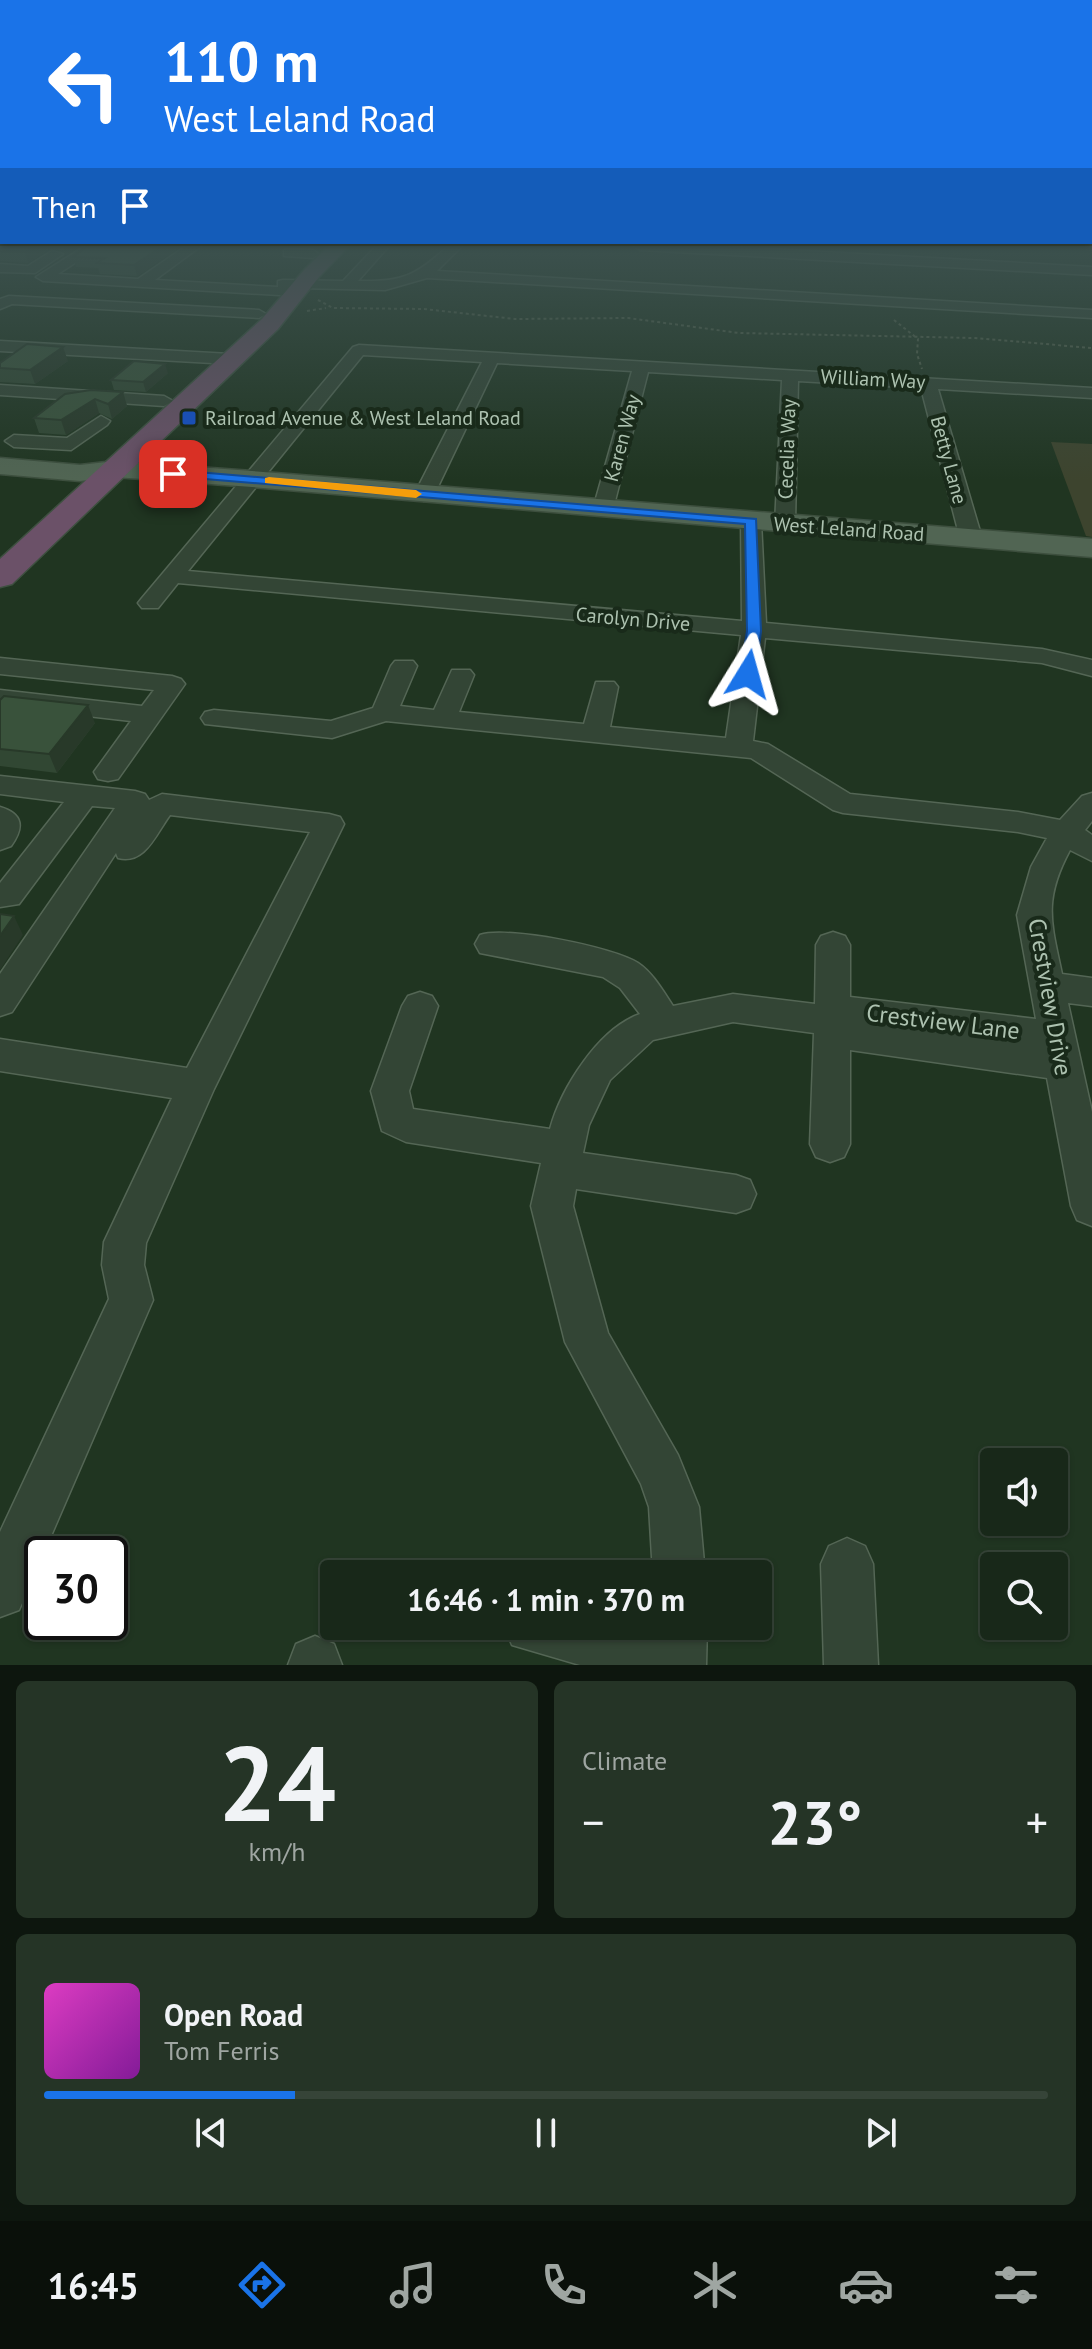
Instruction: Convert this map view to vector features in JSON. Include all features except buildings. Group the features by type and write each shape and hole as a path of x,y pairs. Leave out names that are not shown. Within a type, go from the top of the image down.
{"highway":[{"path":"0,545 96,467 213,363 250,324"},
{"path":"0,577 96,467 164,401 262,324"}],"main road":[{"path":"0,453 96,467"},
{"path":"0,466 96,467"},
{"name":"West Leland Road","path":"96,467 1092,548"}],"street":[{"path":"122,360 163,324"},
{"path":"0,346 122,360 213,363"},
{"name":"William Way","path":"150,603 359,350 1092,393"},
{"path":"424,495 492,357"},
{"name":"Karen Way","path":"603,509 641,366"},
{"name":"Cecelia Way","path":"785,524 790,375"},
{"name":"Betty Lane","path":"928,382 971,538"},
{"path":"0,390 49,389 72,399 164,401"},
{"path":"37,423 14,441 71,444 127,399"},
{"name":"Cecelia Way","path":"738,748 754,631 751,521"},
{"name":"Carolyn Drive","path":"173,576 1042,656 1092,668"},
{"path":"0,666 172,684 108,772"},
{"path":"384,713 404,666"},
{"path":"443,719 461,675"},
{"path":"595,734 605,687"},
{"path":"0,698 149,715"},
{"path":"214,718 332,730 384,713 758,750 843,803 1018,822 1078,841"},
{"path":"0,785 135,801 0,1002"},
{"path":"0,895 8,896 85,795"},
{"name":"Crestview Drive","path":"1091,1197 1058,1050 1033,915 1041,874 1078,841 1092,803"},
{"path":"2,1581 131,1300 123,1265 125,1242 197,1086 329,824 162,804 129,850"},
{"path":"0,817 6,820 7,827 0,839"},
{"path":"492,944 599,962 623,971 637,983 665,1023"},
{"path":"830,1144 833,945"},
{"path":"1045,986 1092,992"},
{"path":"420,1006 390,1091 396,1119 406,1125 736,1194"},
{"name":"Crestview Lane","path":"678,1560 674,1507 661,1472 588,1342 552,1206 570,1124 597,1069 642,1028 733,1008 834,1021 855,1010 949,1036 1058,1050"},
{"path":"0,1055 197,1086"},
{"path":"847,1564 851,1665"},
{"path":"614,1640 679,1651"}],"path":[{"path":"670,324 739,333 983,338 1092,348"},
{"path":"899,324 918,339"},
{"path":"918,339 917,354 928,382"}],"green space":[{"path":"1051,442 1092,444 1092,537 1086,536"}],"slow traffic":[{"path":"269,481 416,494"}],"place":[{"name":"Railroad Avenue & West Leland Road","path":"189,418"}],"route":[{"path":"173,474 751,521 754,631 748,674"}]}
